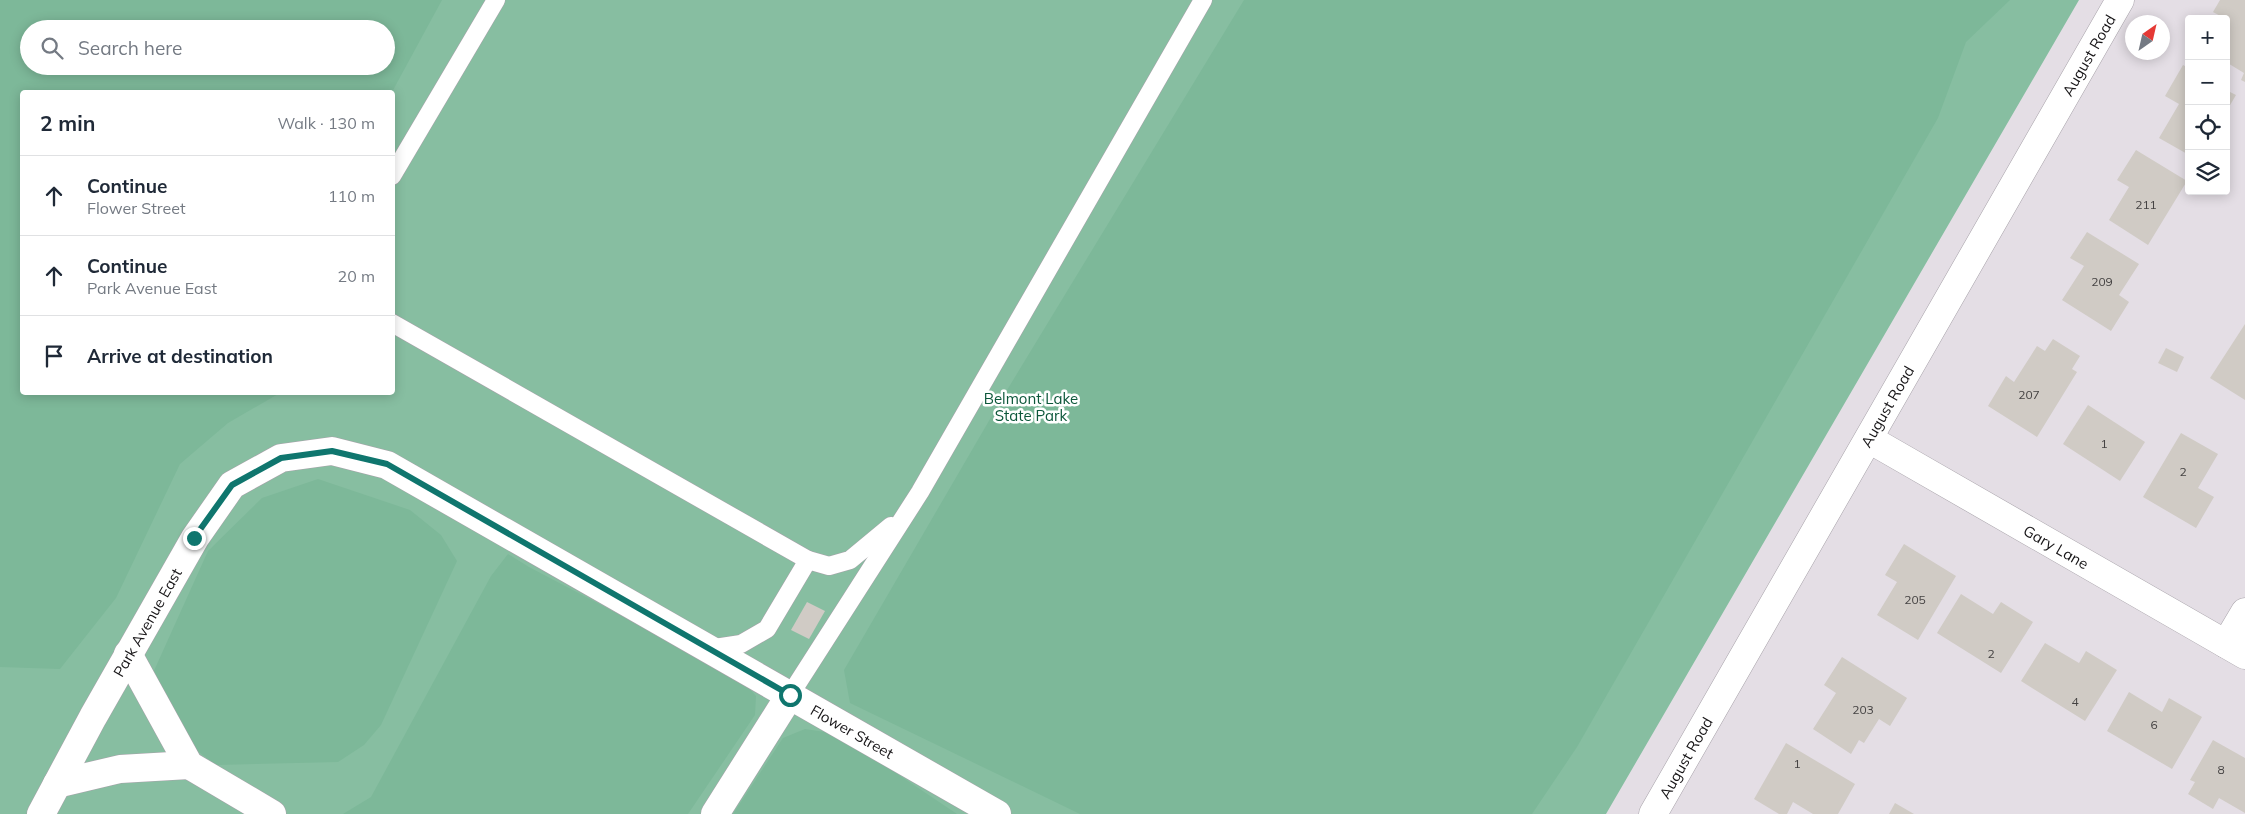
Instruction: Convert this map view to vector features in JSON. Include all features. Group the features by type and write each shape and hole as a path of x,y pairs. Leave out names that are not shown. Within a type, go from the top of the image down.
{"street":[{"name":"August Road","path":"1653,814 2120,0"},
{"name":"Gary Lane","path":"1869,439 2236,649"},
{"name":"Flower Street","path":"281,458 332,451 387,464 997,814"},
{"name":"Park Avenue East","path":"41,814 194,538 232,485 281,458"},
{"path":"2236,649 2245,612"},
{"path":"128,654 189,765 272,814"},
{"path":"715,814 790,695"},
{"path":"57,784 120,769 189,765"}],"lane":[{"path":"395,171 496,0"},
{"path":"790,695 911,507 1203,0"},
{"path":"395,324 808,560 829,566 850,560 882,536 911,507"},
{"path":"708,649 741,644 767,629 808,560"}],"green space":[{"name":"Belmont Lake State Park","path":"0,0 2079,0 1606,814 0,814"},
{"path":"0,0 442,0 393,90 20,90 20,395 277,395 228,423 180,464 116,598 60,669 0,667"},
{"path":"1244,0 2010,0 1966,42 1938,118 1577,747 1532,814 1080,814 850,703 844,670 1004,395"},
{"path":"318,479 410,510 441,535 457,561 381,725 364,745 338,762 216,765 175,734 153,673 208,551 262,498"},
{"path":"508,554 529,567 740,678 756,696 755,715 688,814 343,814 371,797 491,576"},
{"path":"805,729 838,734 957,814 733,814 783,738"}],"building":[{"path":"2220,0 2245,0 2245,82 2241,80 2244,73 2230,64 2230,15 2219,15 2213,12"},
{"path":"2183,65 2185,66 2185,153 2159,138 2179,104 2165,96"},
{"path":"2230,92 2236,95 2230,105"},
{"path":"2136,150 2185,180 2185,184 2148,245 2109,220 2129,187 2117,180"},
{"path":"2087,232 2139,264 2119,295 2129,302 2111,331 2062,300 2084,266 2070,258"},
{"path":"2245,324 2245,400 2210,378"},
{"path":"2053,339 2080,356 2072,369 2077,372 2037,437 1988,406 2006,376 2014,382 2037,346 2045,351"},
{"path":"2166,348 2184,357 2177,372 2158,363"},
{"path":"2088,405 2145,442 2120,481 2063,444"},
{"path":"2181,433 2218,454 2198,488 2214,497 2196,528 2143,497"},
{"path":"1904,544 1956,576 1918,640 1877,615 1897,582 1885,575"},
{"path":"1961,594 1993,614 2001,602 2033,622 2001,673 1937,633"},
{"path":"807,602 825,611 809,639 791,630"},
{"path":"2045,643 2079,663 2086,651 2117,670 2085,721 2021,681"},
{"path":"1842,657 1907,698 1890,726 1879,719 1864,743 1859,740 1851,754 1813,729 1836,693 1824,685"},
{"path":"2129,692 2162,712 2169,698 2202,717 2172,769 2107,731"},
{"path":"2213,740 2245,758 2245,813 2219,798 2213,809 2188,794 2195,782 2190,780"},
{"path":"1786,743 1855,784 1838,814 1813,814 1793,802 1787,814 1779,814 1754,799"},
{"path":"1895,803 1914,814 1889,814"}],"route":[{"path":"194,538 232,485 281,458 332,451 387,464 790,695"}]}
